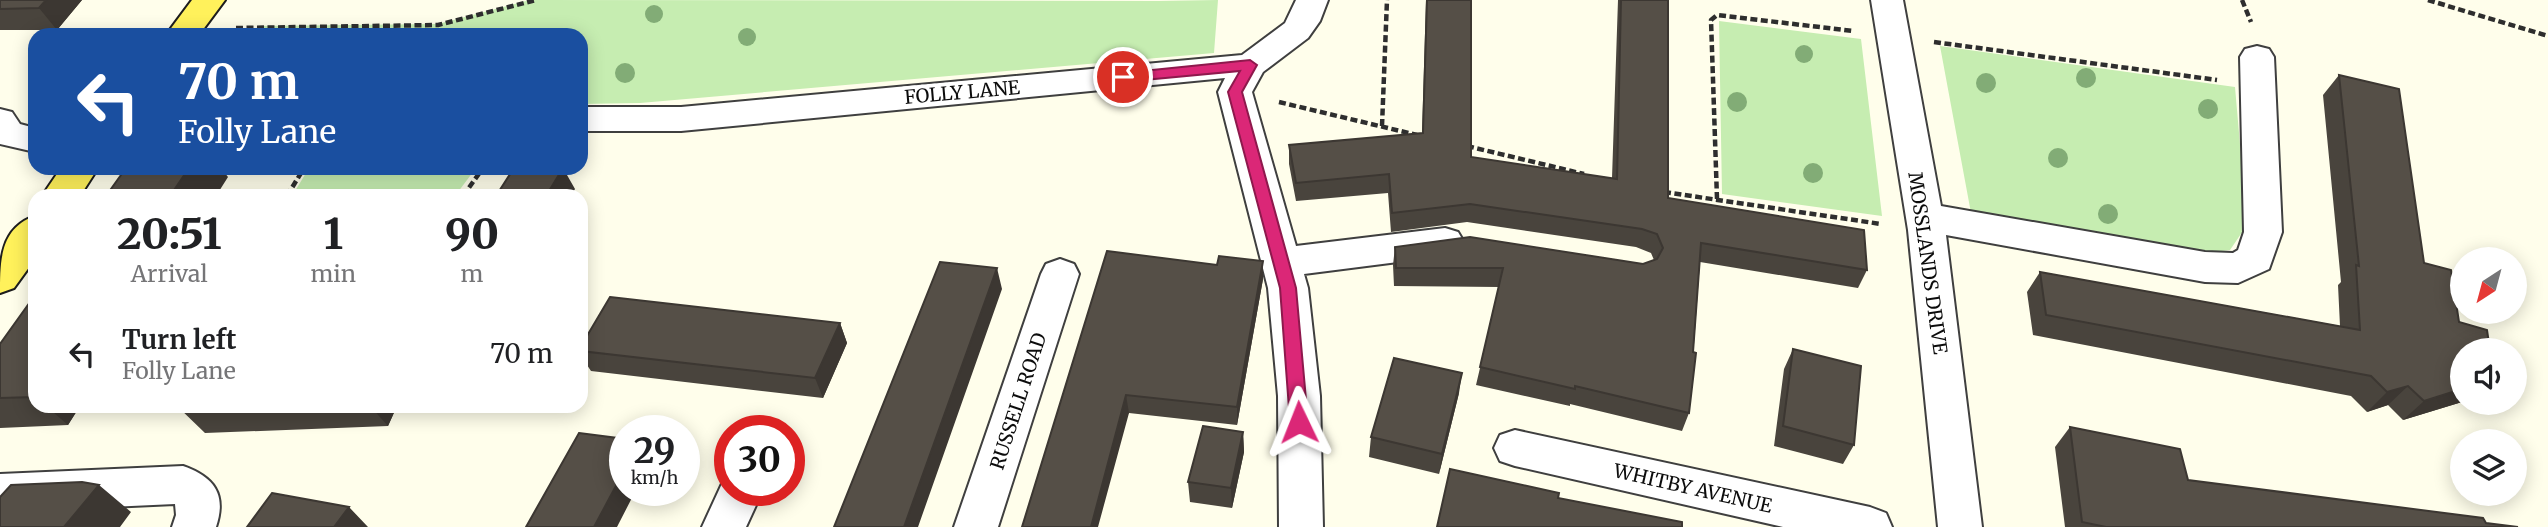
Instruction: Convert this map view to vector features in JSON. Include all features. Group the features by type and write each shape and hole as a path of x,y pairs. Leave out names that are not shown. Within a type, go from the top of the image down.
{"main road":[{"path":"187,28 209,0"},
{"path":"0,278 28,240"}],"street":[{"name":"FOLLY LANE","path":"588,119 681,119 1243,78 1289,40 1310,14 1312,0"},
{"name":"MOSSLANDS DRIVE","path":"1887,0 1926,224 1960,527"},
{"path":"1926,224 2205,267 2238,268 2255,259 2263,232 2257,57"},
{"path":"1243,78 1288,288 1298,396 1301,527"},
{"path":"0,121 8,134 28,138"},
{"path":"1281,262 1467,239 1480,241"},
{"name":"RUSSELL ROAD","path":"976,527 1060,274"},
{"name":"WHITBY AVENUE","path":"1515,448 1870,527"},
{"path":"0,493 183,485 197,496 198,515 194,527"},
{"path":"724,527 734,506"}],"path":[{"path":"329,28 438,25 536,0"},
{"path":"1382,126 1387,0"},
{"path":"2428,0 2548,36"},
{"path":"1243,78 1382,126 1422,136"},
{"path":"1462,145 1595,177"},
{"path":"1662,191 1926,224"}],"green space":[{"path":"530,0 1218,0 1214,53 640,103 588,104 588,28 256,28 438,24"},
{"path":"1719,21 1861,39 1882,216 1722,194"},
{"path":"1940,46 2235,87 2247,225 2230,250 2205,253 1971,213"},
{"path":"305,175 471,175 460,189 296,189"}],"building":[{"path":"0,0 46,0 39,8 0,9"},
{"path":"1427,0 1471,0 1471,157 1617,179 1621,0 1668,0 1668,198 1864,230 1867,270 1701,243 1693,352 1696,353 1689,413 1480,367 1503,268 1396,268 1395,247 1470,237 1643,264 1657,259 1663,248 1657,234 1642,229 1470,204 1392,213 1389,174 1296,183 1289,145 1423,133"},
{"path":"2339,75 2399,89 2424,263 2450,270 2450,324 2466,324 2487,330 2488,338 2450,338 2450,393 2424,401 2408,386 2387,392 2371,376 2046,315 2040,272 2360,330 2356,265 2359,266"},
{"path":"121,175 184,175 175,189 111,189"},
{"path":"510,175 559,175 550,189 500,189"},
{"path":"1107,251 1217,265 1219,256 1263,261 1237,407 1126,395 1091,527 1022,527"},
{"path":"940,262 997,268 904,527 834,527"},
{"path":"610,297 840,323 815,378 588,352 588,334"},
{"path":"28,305 28,397 0,398 0,344"},
{"path":"1793,349 1861,366 1854,445 1783,426"},
{"path":"1394,358 1462,373 1442,454 1371,437"},
{"path":"1203,426 1243,432 1231,488 1188,482"},
{"path":"2070,427 2180,449 2188,480 2483,518 2486,523 2518,527 2106,527 2082,522"},
{"path":"579,433 609,437 609,499 594,527 526,527"},
{"path":"1450,469 1559,493 1558,498 1682,522 1682,527 1437,527"},
{"path":"82,482 99,485 64,527 0,527 0,497 11,485"},
{"path":"272,493 349,507 334,527 247,527"}],"route":[{"path":"1123,77 1250,65 1235,92 1288,288 1299,422"}]}
